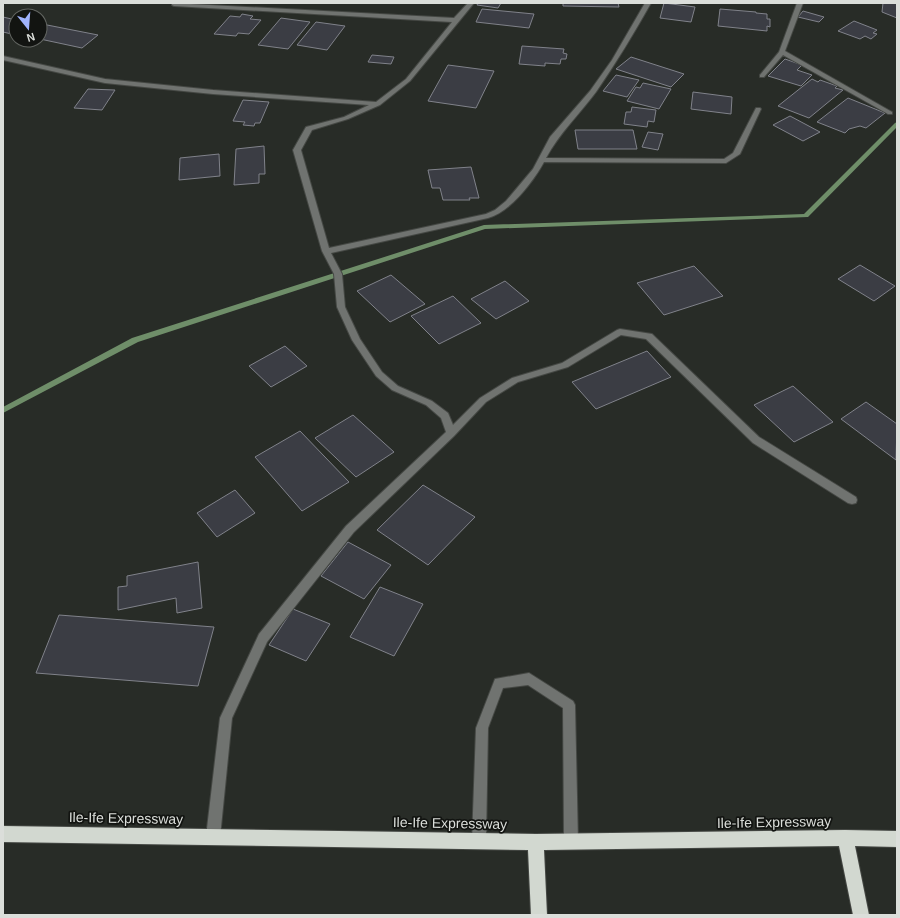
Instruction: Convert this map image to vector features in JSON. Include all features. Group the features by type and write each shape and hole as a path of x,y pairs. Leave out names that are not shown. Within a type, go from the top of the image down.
{"highway":[{"name":"Ile-Ife Expressway","path":"3,834 536,842 845,838 897,839"},
{"path":"845,838 861,915"},
{"path":"536,842 539,915"}],"street":[{"path":"451,432 445,416 428,403 395,388 379,374 356,340 341,307 338,274 326,251 297,150 309,129 346,118 378,104 408,80 471,3"},
{"path":"326,251 488,216 498,212 509,203 536,170 553,139 592,92 612,64 648,3"},
{"path":"762,76 782,52 800,3"},
{"path":"174,4 456,20"},
{"path":"782,52 890,113"},
{"path":"3,58 105,81 213,92 378,104"},
{"path":"542,160 726,161 736,154 758,109"},
{"path":"213,837 226,718 263,638 350,529 483,400 515,380 565,365 620,332 649,336 756,440 852,500"},
{"path":"479,841 482,728 499,683 529,679 569,705 571,842"}],"building":[{"path":"478,3 501,3 498,8 477,5"},
{"path":"563,3 618,3 619,7 563,6"},
{"path":"664,3 695,7 691,22 660,18"},
{"path":"883,3 897,3 897,18 882,12"},
{"path":"482,9 534,14 529,28 476,22"},
{"path":"720,9 767,14 767,19 770,19 770,27 767,26 767,31 718,26"},
{"path":"803,11 824,17 819,22 798,17"},
{"path":"242,14 253,16 250,19 261,20 249,34 238,33 236,36 214,34 230,16 240,17"},
{"path":"3,17 8,18 8,33 3,32"},
{"path":"281,18 310,22 288,49 258,45"},
{"path":"854,21 877,30 873,33 877,34 871,39 865,36 860,39 838,31"},
{"path":"316,22 345,26 327,50 297,45"},
{"path":"48,25 98,35 82,48 48,41"},
{"path":"522,46 564,49 563,53 567,54 566,59 561,59 560,64 545,63 545,66 519,64"},
{"path":"372,55 394,57 391,64 368,62"},
{"path":"631,57 684,74 671,87 616,69"},
{"path":"785,59 802,65 797,70 812,75 801,86 768,76"},
{"path":"448,65 494,71 476,108 428,101"},
{"path":"616,75 639,80 627,97 603,91"},
{"path":"812,79 818,82 820,80 837,86 835,88 843,90 809,118 778,106"},
{"path":"643,83 671,89 659,109 627,101 636,87 640,88"},
{"path":"88,89 115,90 102,110 74,108"},
{"path":"693,92 732,97 731,114 691,109"},
{"path":"848,98 885,113 866,128 860,126 849,129 845,133 817,122"},
{"path":"243,100 269,102 260,123 255,123 254,126 243,125 245,122 233,121"},
{"path":"632,107 656,110 654,122 648,121 647,127 624,124 626,112 631,112"},
{"path":"790,116 820,132 803,141 773,125"},
{"path":"575,130 633,130 637,149 578,149"},
{"path":"648,132 663,134 658,150 642,147"},
{"path":"264,146 265,174 259,174 259,183 234,185 236,149"},
{"path":"219,154 220,176 179,180 180,158"},
{"path":"471,167 479,198 469,198 470,200 443,200 440,188 432,188 428,170"},
{"path":"860,265 895,286 874,301 838,279"},
{"path":"694,266 723,296 664,315 637,283"},
{"path":"391,275 425,304 390,322 357,291"},
{"path":"505,281 529,301 496,319 471,299"},
{"path":"453,296 481,323 439,344 411,316"},
{"path":"285,346 307,366 271,387 249,366"},
{"path":"647,351 671,377 596,409 572,382"},
{"path":"793,386 833,422 794,442 754,405"},
{"path":"866,402 897,424 896,460 841,419"},
{"path":"353,415 394,452 356,477 315,438"},
{"path":"300,431 349,482 302,511 255,457"},
{"path":"423,485 475,517 428,565 377,530"},
{"path":"235,490 255,513 217,537 197,513"},
{"path":"348,542 391,565 364,599 321,576"},
{"path":"198,562 202,608 177,613 176,598 118,610 118,587 127,586 127,576"},
{"path":"380,587 423,604 394,656 350,637"},
{"path":"293,609 330,624 306,661 269,645"},
{"path":"59,615 214,627 198,686 36,673"}],"waterway":[{"path":"3,410 135,340 484,227 806,216 897,124"}]}
